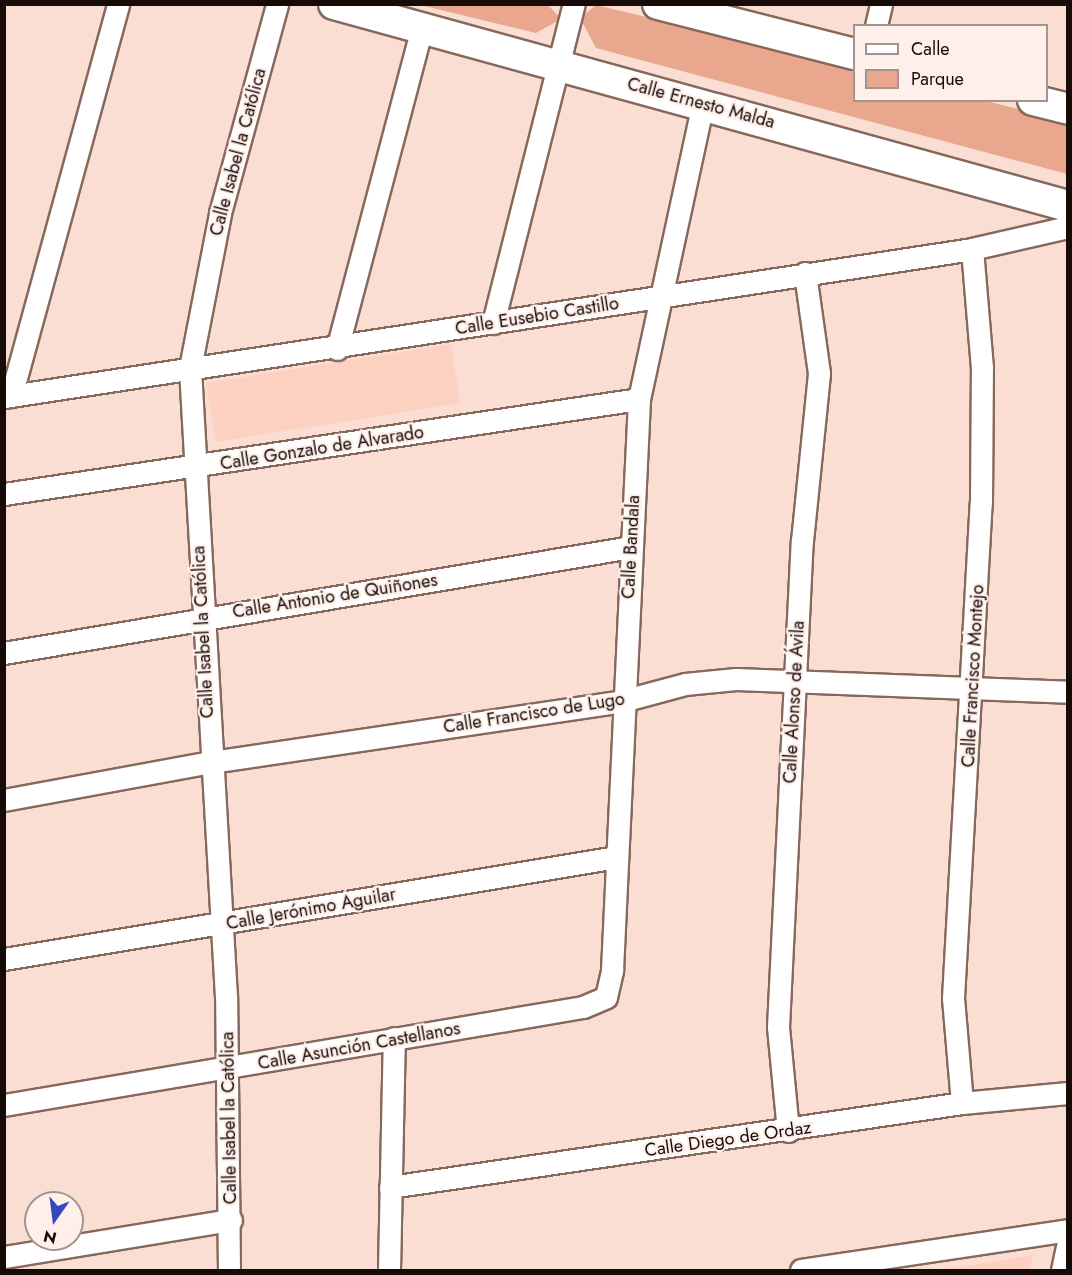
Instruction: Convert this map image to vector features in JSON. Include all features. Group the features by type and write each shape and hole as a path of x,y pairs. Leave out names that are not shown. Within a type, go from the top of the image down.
{"main road":[{"name":"Calle Ernesto Malda","path":"334,4 1068,206"},
{"path":"658,4 723,13 853,53"},
{"path":"1040,102 1068,110"}],"street":[{"path":"8,396 118,4"},
{"name":"Calle Isabel la Católica","path":"229,1270 231,1220 228,1070 222,924 204,617 192,468 190,368 220,213 277,4"},
{"path":"493,323 574,4"},
{"path":"876,24 881,4"},
{"path":"338,349 422,28"},
{"name":"Calle Bandala","path":"606,997 617,857 622,701 639,399 659,296 703,104"},
{"name":"Calle Eusebio Castillo","path":"8,396 190,368 338,349 659,296 972,249 1068,227"},
{"name":"Calle Francisco Montejo","path":"962,1103 953,998 973,689 982,368 972,249"},
{"name":"Calle Alonso de Ávila","path":"788,1131 778,1027 802,541 819,373 805,273"},
{"name":"Calle Gonzalo de Alvarado","path":"4,494 192,468 639,399"},
{"name":"Calle Antonio de Quiñones","path":"4,653 204,617 631,547"},
{"name":"Calle Francisco de Lugo","path":"4,800 211,762 622,701 685,684 736,679 796,684 1068,692"},
{"name":"Calle Jerónimo Aguilar","path":"4,959 617,857"},
{"name":"Calle Asunción Castellanos","path":"4,1105 228,1070 394,1038 583,1007 606,997"},
{"path":"389,1270 394,1038"},
{"name":"Calle Diego de Ordaz","path":"390,1187 788,1131 962,1103 1068,1093"},
{"path":"4,1257 231,1220"},
{"path":"801,1270 1068,1230"},
{"path":"1062,1270 1068,1242"}],"shaded area":[{"path":"451,344 460,403 215,442 206,383"},
{"path":"1033,1255 1030,1270 939,1270"}],"green space":[{"path":"420,5 548,5 561,19 536,33"},
{"path":"596,5 853,67 853,102 990,102 1067,121 1067,174 596,48 580,18"}]}
